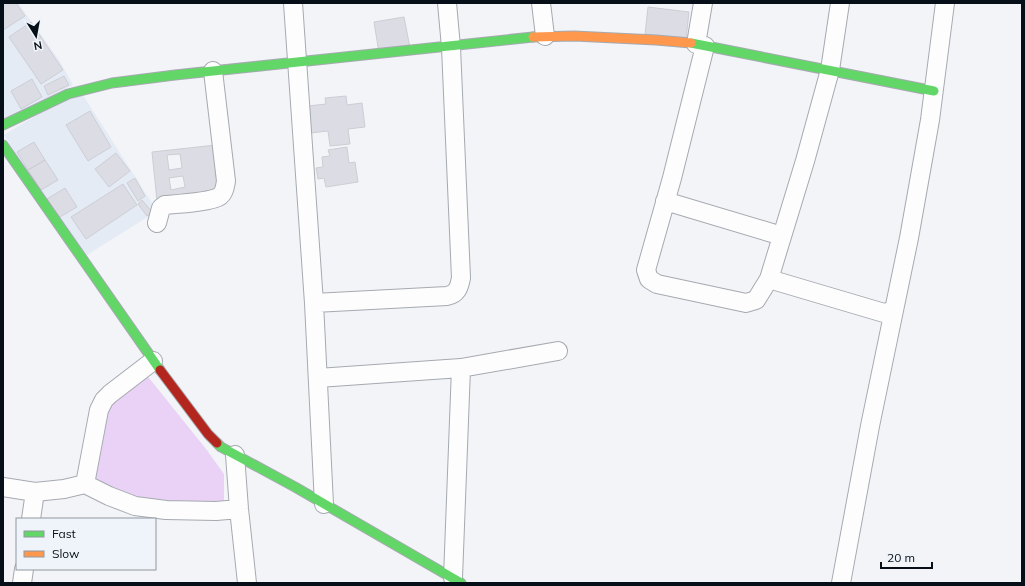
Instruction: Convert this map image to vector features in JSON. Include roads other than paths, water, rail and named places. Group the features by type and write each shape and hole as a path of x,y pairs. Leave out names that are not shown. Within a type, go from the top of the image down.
{"street":[{"path":"293,3 314,303 324,504"},
{"path":"314,303 447,296 457,291 461,278 451,47 447,3"},
{"path":"542,3 545,36"},
{"path":"703,3 701,45 665,201 646,270 647,276 652,282 657,284 749,303 756,300 769,279 805,161 830,70 840,3"},
{"path":"841,583 870,426 909,238 934,91 944,3"},
{"path":"3,125 74,92 112,82 545,36 656,40 701,45 934,91"},
{"path":"157,223 160,210 165,205 212,199 221,195 225,190 226,181 214,71"},
{"path":"3,145 170,386 208,434 221,447 263,469 457,581 461,368"},
{"path":"665,201 782,236"},
{"path":"769,279 884,313 894,310"},
{"path":"318,378 461,368 558,351"},
{"path":"85,484 99,410 104,400 153,361"},
{"path":"235,455 247,583"},
{"path":"3,487 35,492 64,489 85,484 109,496 135,506 166,510 216,511 239,509"},
{"path":"31,518 35,492"},
{"path":"22,583 24,570"}]}
